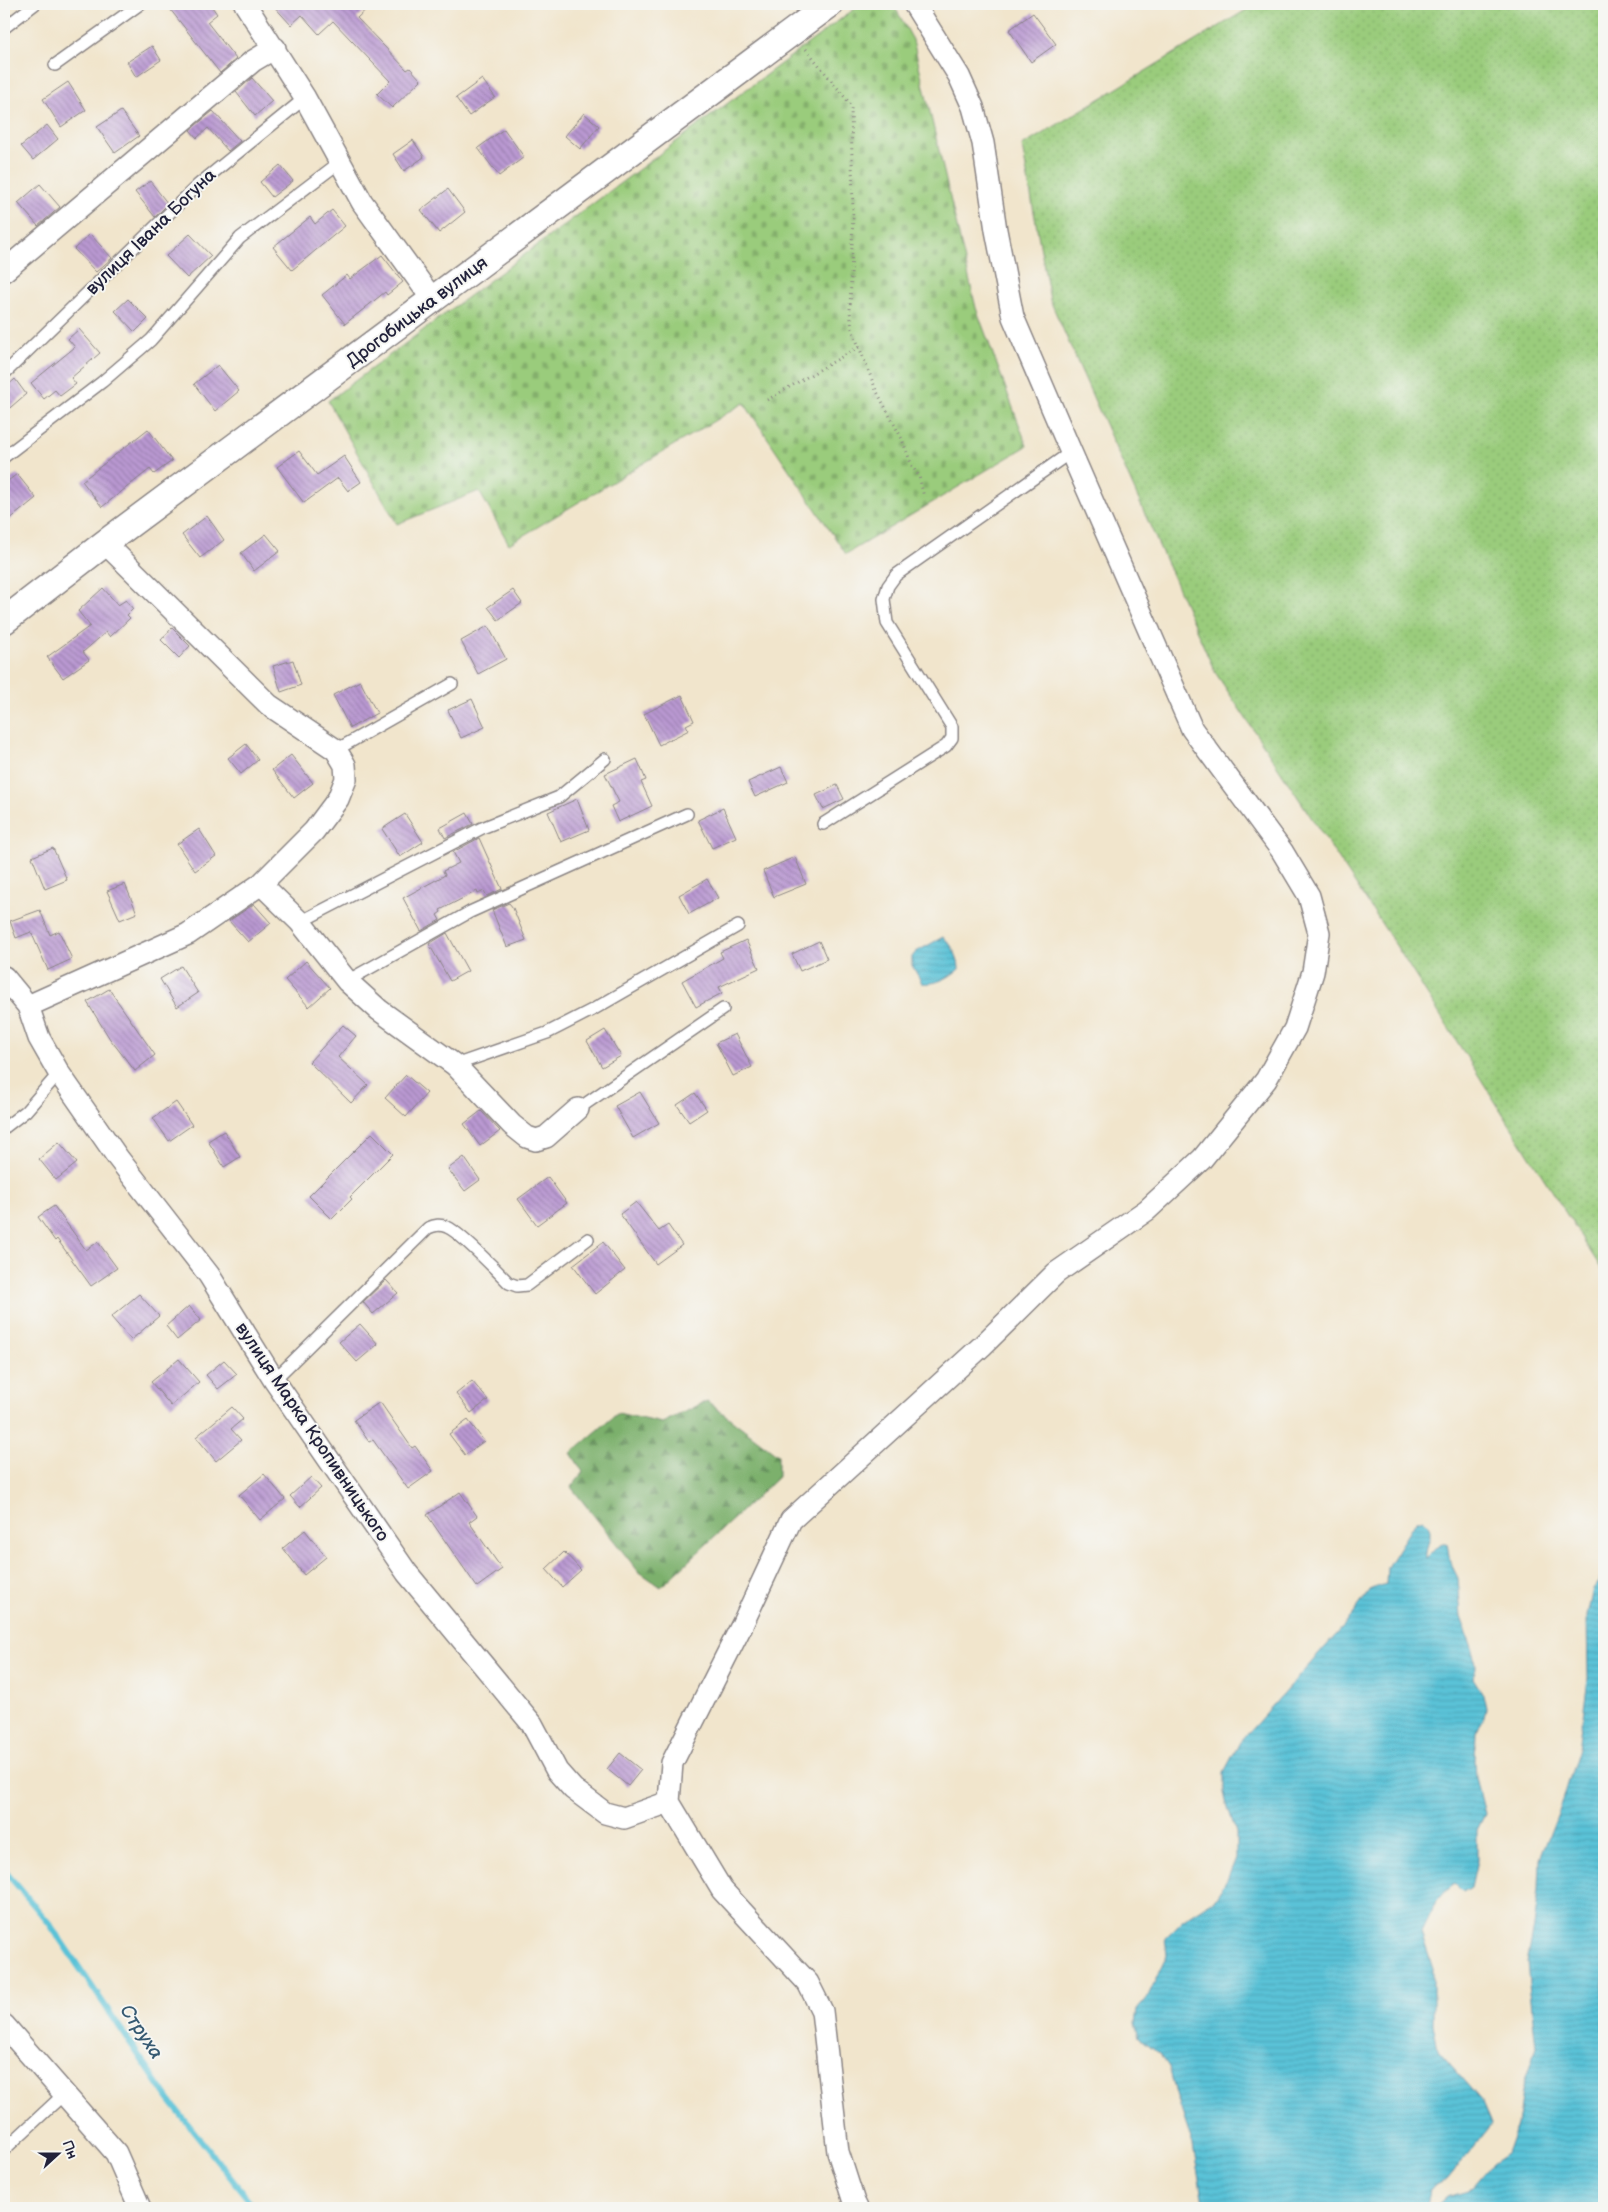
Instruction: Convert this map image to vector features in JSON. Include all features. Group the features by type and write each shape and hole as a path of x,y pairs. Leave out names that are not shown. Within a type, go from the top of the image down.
{"street":[{"path":"246,4 305,98 362,202 433,300"},
{"name":"Дрогобицька вулиця","path":"4,621 105,543 830,4"},
{"path":"858,2208 854,2202 838,2152 822,2011 808,1983 722,1890 669,1802 672,1763 742,1625 791,1520 982,1346 1056,1273 1147,1210 1202,1159 1266,1080 1295,1028 1313,972 1319,933 1309,896 1282,851 1192,729 1071,452 1013,317 996,230 983,143 973,108 959,76 914,4"},
{"path":"4,271 254,61 275,48"},
{"path":"28,1006 188,934 261,884 314,831 338,799 346,780 345,765 336,750 269,705 105,543"},
{"path":"261,884 300,922 347,981 379,1010 455,1065 512,1125 527,1137 536,1140 546,1137 578,1108"},
{"name":"вулиця Марка Кропивницького","path":"4,977 28,1006 39,1038 59,1073 118,1158 209,1275 274,1380 407,1573 532,1724 556,1771 605,1813 624,1818 669,1802"},
{"path":"4,2025 116,2153 140,2208"}],"lane":[{"path":"4,28 35,4"},
{"path":"55,65 140,4"},
{"name":"вулиця Івана Богуна","path":"4,374 198,185 305,98"},
{"path":"4,457 102,382 152,340 240,238 340,162"},
{"path":"823,824 946,746 952,738 952,727 888,623 884,599 896,574 1071,452"},
{"path":"336,750 452,684"},
{"path":"300,922 482,828 559,797 605,760"},
{"path":"347,981 470,912 686,814"},
{"path":"455,1065 547,1033 594,1009 738,926"},
{"path":"578,1108 723,1009"},
{"path":"4,1128 26,1111 59,1073"},
{"path":"274,1380 428,1228 440,1225 453,1230 509,1283 517,1286 527,1285 588,1239"},
{"path":"4,2150 64,2094"}],"path":[{"path":"815,61 851,105 853,214 850,311 852,330 876,390 902,439 912,466 919,476 924,498"},
{"path":"766,400 859,347"}],"green space":[{"path":"861,4 890,4 897,11 913,40 976,308 1027,446 846,554 744,403 509,544 479,491 397,524 328,401"},
{"path":"1256,4 1604,4 1604,1273 1395,944 1215,672 1050,300 1022,146"},
{"path":"707,1401 778,1455 778,1477 661,1587 638,1571 571,1487 583,1472 571,1453 618,1413 662,1423"}],"water":[{"path":"943,937 954,951 959,969 942,980 922,983 912,965 912,957 916,952"},
{"path":"1423,1519 1430,1528 1426,1559 1442,1543 1447,1543 1450,1562 1458,1578 1461,1617 1475,1656 1476,1667 1473,1678 1483,1694 1486,1708 1483,1720 1476,1731 1476,1778 1485,1814 1477,1830 1477,1860 1471,1887 1463,1892 1455,1884 1443,1894 1421,1932 1433,1969 1433,2024 1438,2051 1483,2103 1492,2124 1447,2180 1430,2189 1427,2205 1431,2208 1204,2208 1193,2146 1169,2067 1159,2053 1139,2037 1135,2024 1137,2009 1148,1996 1167,1955 1165,1938 1182,1921 1214,1900 1227,1880 1236,1858 1236,1833 1224,1794 1224,1772 1240,1742 1345,1625 1371,1589 1386,1584 1387,1567 1412,1527 1417,1521"},
{"path":"1604,1574 1604,2208 1435,2208 1447,2197 1465,2192 1477,2182 1492,2164 1507,2154 1517,2126 1522,2090 1536,2047 1527,1963 1539,1889 1540,1859 1563,1800 1579,1748 1588,1678 1587,1616 1593,1589"}],"building":[{"path":"166,4 210,4 217,14 207,22 236,59 220,73"},
{"path":"272,4 372,4 357,18 407,70 410,68 421,80 392,108 377,94 390,81 333,21 319,34 302,15 291,25"},
{"path":"1033,13 1056,44 1031,62 1009,30"},
{"path":"152,46 161,60 136,77 127,62"},
{"path":"252,78 272,101 255,116 236,92"},
{"path":"482,79 495,97 469,116 456,98"},
{"path":"68,82 86,110 61,127 43,99"},
{"path":"121,111 139,136 115,153 97,127"},
{"path":"213,111 240,141 228,151 208,128 197,138 190,130"},
{"path":"584,113 599,126 580,149 565,136"},
{"path":"47,125 58,139 33,160 21,146"},
{"path":"504,129 524,157 499,176 478,148"},
{"path":"413,140 424,157 404,171 393,154"},
{"path":"280,165 293,181 272,197 260,182"},
{"path":"150,181 168,204 155,217 135,192"},
{"path":"40,184 60,207 38,226 18,203"},
{"path":"448,189 465,212 439,233 421,210"},
{"path":"332,210 345,226 292,270 273,247 310,217 315,224"},
{"path":"90,234 112,258 96,272 74,249"},
{"path":"190,234 211,256 187,278 166,256"},
{"path":"382,255 403,282 387,295 385,292 345,324 322,295 347,275 350,279"},
{"path":"128,299 148,319 135,332 115,311"},
{"path":"79,329 100,353 71,378 76,384 60,396 55,390 44,399 31,383 75,347 68,339"},
{"path":"218,365 239,391 215,411 194,384"},
{"path":"15,379 26,394 4,413 4,389"},
{"path":"148,429 172,461 154,474 150,469 102,507 82,481"},
{"path":"299,451 317,475 344,456 361,482 348,491 338,478 304,503 277,467"},
{"path":"17,474 36,498 4,524 4,484"},
{"path":"207,516 224,540 200,558 182,535"},
{"path":"266,534 280,551 254,571 241,553"},
{"path":"103,588 118,605 126,600 133,609 127,615 130,618 110,637 106,632 83,652 89,660 63,678 47,657 90,626 78,611"},
{"path":"513,590 522,603 498,620 488,607"},
{"path":"488,626 506,659 478,674 461,641"},
{"path":"172,628 190,646 179,658 161,640"},
{"path":"293,660 301,685 281,692 273,666"},
{"path":"360,681 377,713 350,728 333,695"},
{"path":"682,695 694,721 686,725 689,730 659,745 644,714"},
{"path":"472,699 485,727 461,738 448,710"},
{"path":"246,744 258,760 241,774 228,758"},
{"path":"291,755 313,783 294,798 272,770"},
{"path":"637,759 646,780 641,782 652,806 618,822 611,806 619,802 605,774"},
{"path":"781,767 788,782 755,797 748,782"},
{"path":"837,785 844,799 823,809 816,795"},
{"path":"577,799 589,830 561,842 548,812"},
{"path":"723,808 736,837 712,848 698,820"},
{"path":"467,813 473,824 445,838 440,828"},
{"path":"405,814 423,842 400,857 382,829"},
{"path":"199,829 216,856 195,871 177,844"},
{"path":"479,838 502,889 487,896 484,891 478,894 477,891 440,910 441,912 437,915 440,920 421,931 403,898 445,875 443,871 459,863 453,852"},
{"path":"53,848 67,880 45,889 32,857"},
{"path":"795,857 806,884 774,897 763,871"},
{"path":"707,879 718,898 689,914 679,895"},
{"path":"125,884 137,913 120,920 107,891"},
{"path":"509,903 513,908 526,940 507,947 492,910"},
{"path":"254,904 271,923 248,942 229,921"},
{"path":"40,910 50,935 59,931 72,959 48,970 31,932 16,938 10,921"},
{"path":"447,933 468,971 450,981 429,944"},
{"path":"746,940 759,968 719,987 722,993 696,1007 682,981 723,958 720,952"},
{"path":"819,941 827,959 800,971 792,954"},
{"path":"306,961 330,988 309,1007 285,980"},
{"path":"181,966 198,993 177,1007 160,979"},
{"path":"109,989 155,1055 135,1071 110,1039 87,1002"},
{"path":"343,1025 356,1036 338,1057 368,1085 351,1103 309,1062"},
{"path":"605,1030 621,1056 602,1067 587,1041"},
{"path":"735,1034 752,1067 733,1076 716,1043"},
{"path":"406,1075 427,1093 406,1117 385,1098"},
{"path":"640,1092 659,1123 633,1138 615,1106"},
{"path":"695,1093 707,1110 689,1122 677,1105"},
{"path":"176,1102 192,1125 169,1141 153,1118"},
{"path":"481,1111 500,1131 480,1146 464,1124"},
{"path":"224,1131 240,1157 224,1167 208,1141"},
{"path":"372,1133 393,1154 350,1197 352,1199 332,1219 309,1196"},
{"path":"59,1142 77,1163 56,1180 39,1159"},
{"path":"464,1157 480,1180 465,1191 448,1169"},
{"path":"548,1177 567,1203 537,1225 518,1199"},
{"path":"636,1202 659,1231 668,1225 682,1245 656,1264 620,1214"},
{"path":"54,1206 86,1250 98,1242 117,1268 91,1286 57,1239 55,1241 38,1217"},
{"path":"603,1242 625,1270 595,1294 573,1265"},
{"path":"386,1280 398,1293 373,1314 363,1302"},
{"path":"139,1294 159,1316 131,1340 111,1317"},
{"path":"189,1306 201,1320 177,1340 166,1326"},
{"path":"360,1324 378,1344 357,1362 339,1342"},
{"path":"179,1359 199,1382 171,1406 151,1382"},
{"path":"224,1360 237,1374 218,1389 206,1375"},
{"path":"472,1381 488,1400 471,1413 456,1394"},
{"path":"380,1402 412,1448 415,1446 433,1471 408,1489 373,1440 369,1442 354,1420"},
{"path":"232,1407 243,1419 231,1429 241,1440 216,1461 196,1437"},
{"path":"468,1420 484,1441 465,1455 449,1434"},
{"path":"264,1474 285,1499 260,1520 239,1495"},
{"path":"311,1477 321,1488 300,1507 290,1496"},
{"path":"460,1492 477,1516 469,1522 502,1569 477,1587 427,1515"},
{"path":"305,1530 326,1557 304,1575 283,1548"},
{"path":"564,1552 581,1570 562,1587 546,1569"},
{"path":"620,1753 641,1770 628,1786 607,1769"}],"waterway":[{"name":"Струха","path":"4,1870 49,1923 169,2100 255,2208"}]}
